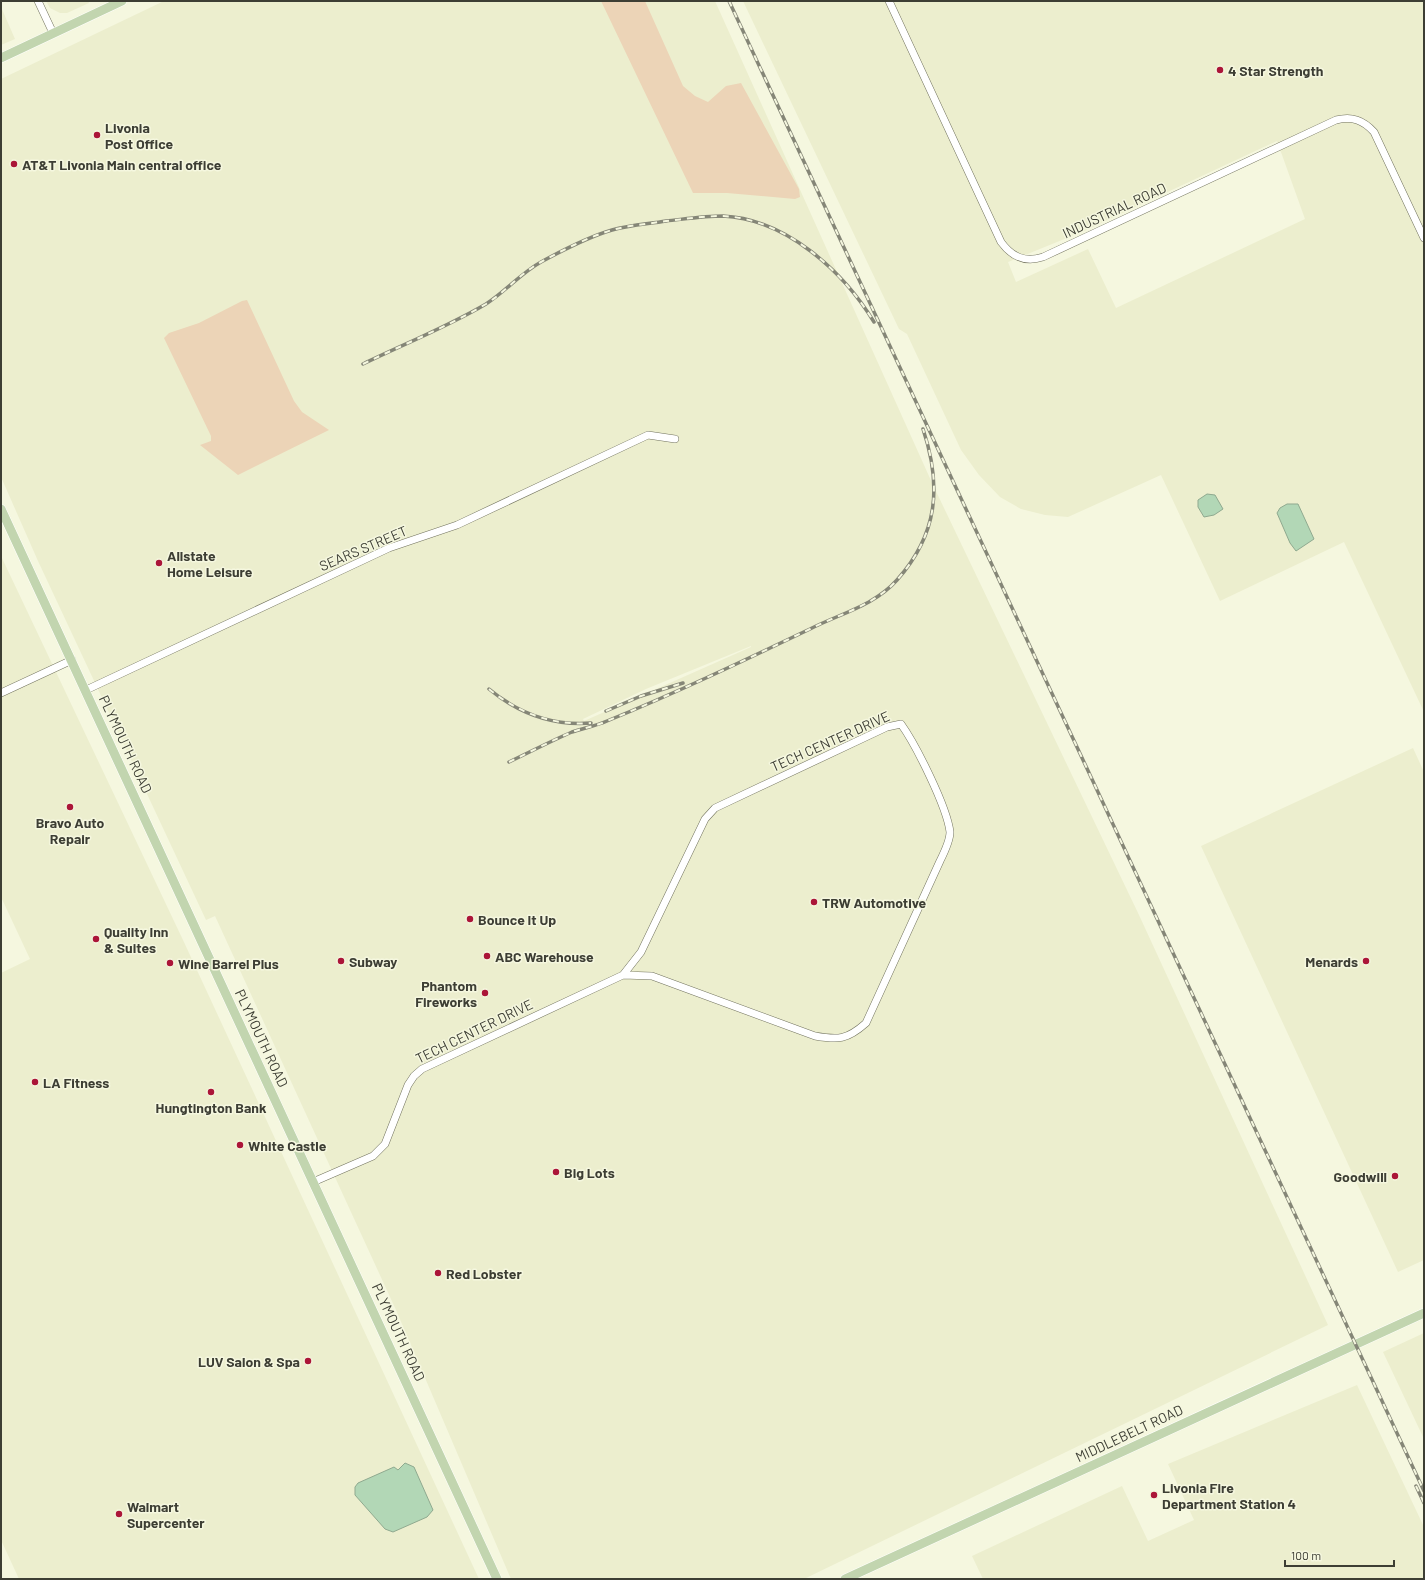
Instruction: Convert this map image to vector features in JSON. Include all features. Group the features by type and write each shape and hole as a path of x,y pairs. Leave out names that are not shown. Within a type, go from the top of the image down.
{"main road":[{"path":"1,58 122,1"},
{"name":"PLYMOUTH ROAD","path":"1,509 497,1579"},
{"name":"MIDDLEBELT ROAD","path":"845,1579 1424,1313"}],"street":[{"path":"38,1 53,33"},
{"name":"INDUSTRIAL ROAD","path":"889,1 1001,242 1012,254 1020,258 1028,260 1043,257 1336,120 1346,118 1361,121 1374,132 1424,238"},
{"name":"SEARS STREET","path":"86,690 389,548 458,525 648,435 675,438"},
{"path":"1,693 72,660"},
{"name":"TECH CENTER DRIVE","path":"313,1182 373,1156 381,1150 385,1144 408,1085 422,1069 623,975 641,952 704,819 715,808 887,727 901,724 911,737 946,814 950,834 944,854 925,897 866,1024 854,1034 837,1040 815,1036 652,976 623,975"}],"shaded area":[{"path":"46,1 88,1 89,3 67,13 60,13 50,8"},
{"path":"164,1 715,1 933,485 1139,915 1328,1325 804,1579 511,1579 396,1310 215,916 206,920 38,561 1,477 1,79","holes":["751,647 584,721 583,719 646,689"]},
{"path":"601,1 645,1 683,86 695,96 708,102 726,86 741,83 799,189 800,197 795,199 727,193 693,193"},
{"path":"743,1 1424,1 1424,712 1344,542 1220,601 1161,475 1068,517 1045,515 1021,509 1000,497 979,475 961,450 907,334 899,329","holes":["1277,141 1305,219 1116,308 1088,249 1016,282 1008,262 1084,231"]},
{"path":"1,7 15,39 1,45"},
{"path":"247,300 294,401 302,412 329,430 238,475 200,445 211,441 211,436 164,338 169,333 199,323 242,301"},
{"path":"1207,494 1215,495 1223,509 1214,515 1204,517 1198,507 1198,500"},
{"path":"1287,504 1298,504 1314,539 1296,551 1290,543 1277,513 1280,508"},
{"path":"1,556 183,940 479,1579 19,1579 1,1540 1,973 30,959 1,897"},
{"path":"1413,748 1424,772 1424,1260 1398,1272 1201,846"},
{"path":"1424,1333 1424,1439 1383,1352"},
{"path":"1357,1385 1424,1527 1424,1579 983,1579 972,1556 1122,1486 1148,1541 1194,1520 1168,1464"},
{"path":"405,1463 414,1467 433,1510 427,1517 393,1532 385,1529 355,1495 355,1487 358,1483 394,1467 398,1470"}],"railway":[{"path":"729,1 1424,1491"},
{"path":"363,364 441,328 486,304 534,266 585,240 612,230 626,227 702,217 723,216 746,219 769,227 790,237 810,251 846,284 874,322"},
{"path":"509,762 572,732 603,723 658,699 856,609 878,597 888,589 911,563 921,545 928,527 932,509 934,490 933,470 923,429"},
{"path":"606,711 641,696 683,683"},
{"path":"489,689 512,705 537,716 563,722 591,723"},
{"path":"1416,1486 1424,1503"}],"place":[{"name":"4 Star Strength","path":"1220,70"},
{"name":"Livonia Post Office","path":"97,135"},
{"name":"AT&T Livonia Main central office","path":"14,164"},
{"name":"Allstate Home Leisure","path":"159,563"},
{"name":"Bravo Auto Repair","path":"70,807"},
{"name":"TRW Automotive","path":"814,902"},
{"name":"Bounce It Up","path":"470,919"},
{"name":"Quality Inn & Suites","path":"96,939"},
{"name":"ABC Warehouse","path":"487,956"},
{"name":"Subway","path":"341,961"},
{"name":"Menards","path":"1366,961"},
{"name":"Wine Barrel Plus","path":"170,963"},
{"name":"Phantom Fireworks","path":"485,993"},
{"name":"LA Fitness","path":"35,1082"},
{"name":"Hungtington Bank","path":"211,1092"},
{"name":"White Castle","path":"240,1145"},
{"name":"Big Lots","path":"556,1172"},
{"name":"Goodwill","path":"1395,1176"},
{"name":"Red Lobster","path":"438,1273"},
{"name":"LUV Salon & Spa","path":"308,1361"},
{"name":"Livonia Fire Department Station 4","path":"1154,1495"},
{"name":"Walmart Supercenter","path":"119,1514"}]}
